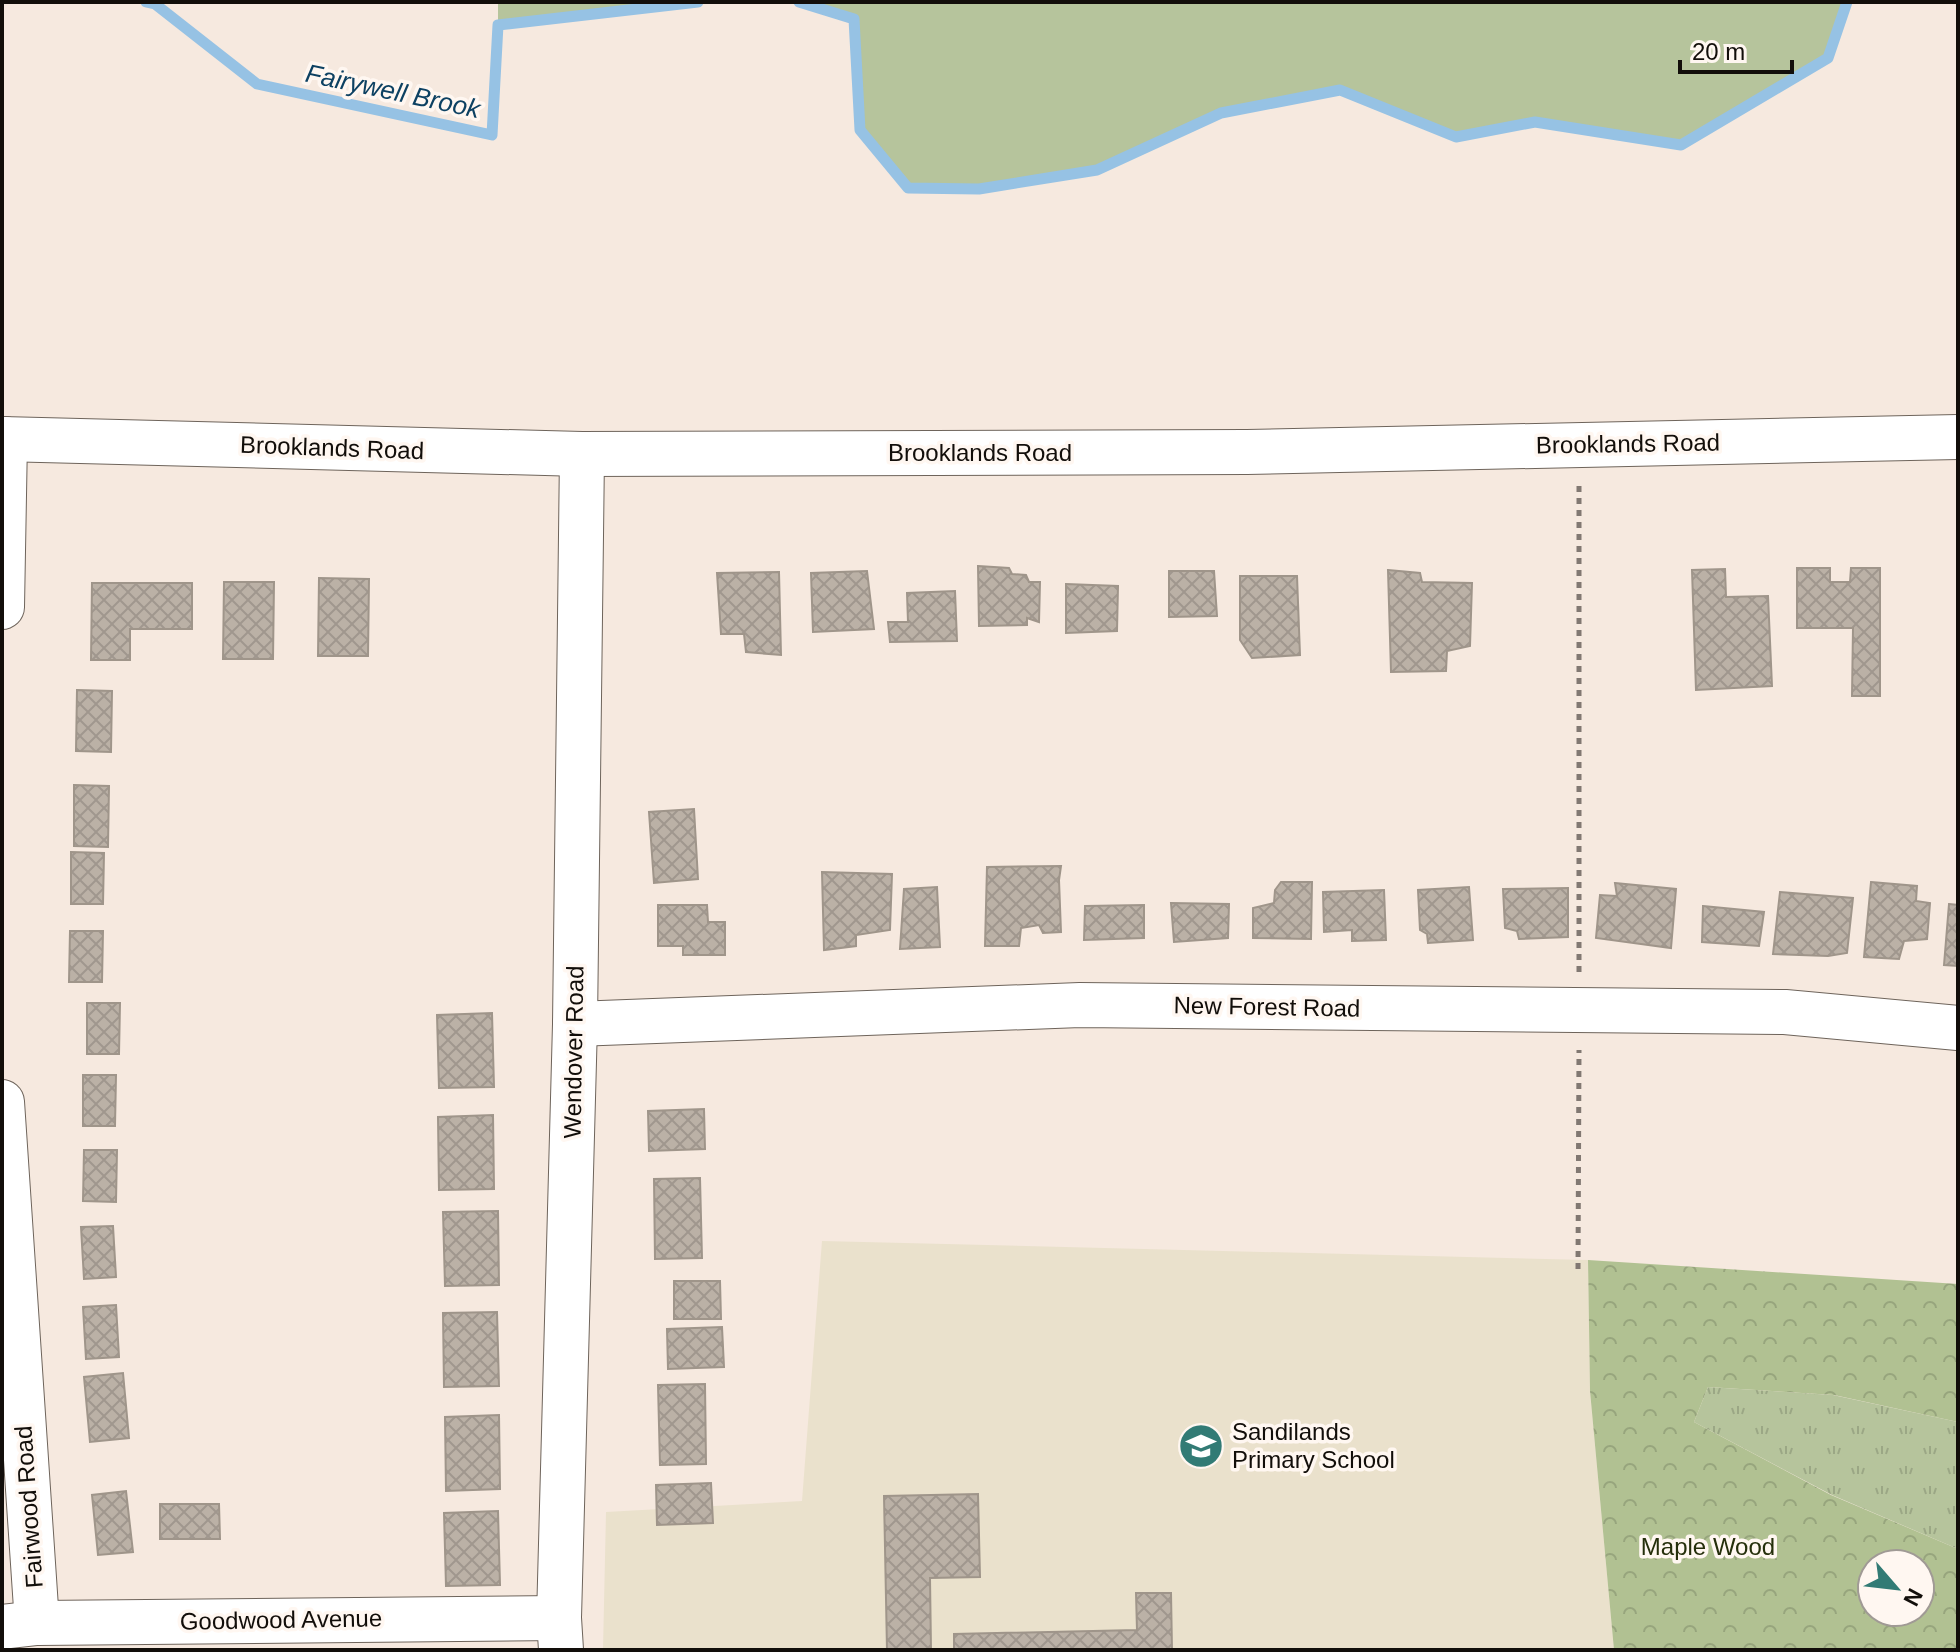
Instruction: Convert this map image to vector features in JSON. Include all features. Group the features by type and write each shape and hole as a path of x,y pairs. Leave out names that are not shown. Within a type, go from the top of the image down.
{"street":[{"name":"Brooklands Road","path":"4,439 582,454 1231,452 1958,437"},
{"path":"2,607 4,439"},
{"name":"Wendover Road","path":"560,1634 575,1024 582,454"},
{"name":"New Forest Road","path":"575,1024 1080,1005 1785,1012 1958,1028"},
{"name":"Fairwood Road","path":"2,1102 20,1625"},
{"name":"Goodwood Avenue","path":"20,1625 560,1634"}],"path":[{"path":"1578,1269 1579,445"}],"shaded area":[{"name":"Sandilands Primary School","path":"822,1241 1588,1260 1590,1391 1614,1650 603,1650 606,1512 802,1501"}],"green space":[{"path":"498,2 698,2 498,25"},
{"path":"799,2 1847,2 1828,58 1681,145 1535,122 1456,137 1340,90 1221,113 1097,170 979,189 908,188 860,130 854,19"},
{"name":"Maple Wood","path":"1588,1260 1958,1284 1958,1422 1834,1395 1708,1387 1694,1422 1831,1495 1958,1549 1958,1650 1614,1650 1590,1391"},
{"path":"1708,1387 1833,1395 1958,1422 1958,1549 1832,1495 1694,1422"}],"building":[{"path":"978,566 1009,568 1012,574 1026,575 1029,582 1040,582 1039,622 1027,618 1027,625 979,626"},
{"path":"1797,568 1830,568 1830,582 1850,582 1851,568 1880,568 1880,696 1852,696 1853,628 1797,628"},
{"path":"1725,569 1726,597 1768,596 1772,686 1696,690 1692,570"},
{"path":"1388,570 1420,573 1422,582 1472,583 1470,646 1447,651 1446,671 1391,672"},
{"path":"867,571 874,629 813,632 811,573"},
{"path":"1169,571 1214,571 1217,616 1169,617"},
{"path":"779,572 781,655 746,652 744,634 721,634 717,573"},
{"path":"1240,576 1297,576 1300,655 1252,658 1240,640"},
{"path":"319,578 369,579 368,656 318,656"},
{"path":"224,582 274,582 273,659 223,659"},
{"path":"92,583 192,583 192,629 130,629 130,660 91,660"},
{"path":"1066,584 1118,586 1117,631 1066,633"},
{"path":"955,591 957,641 890,642 888,622 908,622 907,593"},
{"path":"77,690 112,691 111,752 76,751"},
{"path":"74,785 109,786 108,847 74,846"},
{"path":"694,809 698,879 654,883 649,812"},
{"path":"71,852 104,853 103,904 71,904"},
{"path":"1061,866 1061,932 1043,933 1039,925 1021,928 1019,946 985,946 987,867"},
{"path":"822,872 892,874 890,930 856,935 856,946 824,950"},
{"path":"1281,882 1312,882 1311,939 1253,938 1253,908 1274,903 1275,890"},
{"path":"1871,882 1917,886 1916,901 1930,903 1927,939 1904,941 1899,959 1864,957"},
{"path":"1615,883 1676,889 1671,948 1596,938 1600,895 1617,896"},
{"path":"937,887 940,947 900,949 904,889"},
{"path":"1469,887 1473,940 1428,943 1427,934 1420,930 1418,890"},
{"path":"1568,888 1568,937 1519,939 1517,931 1505,928 1503,889"},
{"path":"1384,890 1386,940 1352,941 1352,930 1324,932 1323,892"},
{"path":"1780,892 1853,898 1847,953 1828,956 1773,954"},
{"path":"1171,903 1229,904 1228,938 1174,942"},
{"path":"1949,904 1958,905 1958,966 1944,965"},
{"path":"658,905 707,905 708,922 725,922 725,955 683,955 683,946 658,946"},
{"path":"1144,905 1144,938 1084,940 1085,906"},
{"path":"1703,906 1764,912 1759,946 1702,942"},
{"path":"70,931 103,931 102,982 69,982"},
{"path":"87,1003 120,1003 119,1054 87,1054"},
{"path":"492,1013 494,1087 439,1088 437,1015"},
{"path":"83,1075 116,1075 115,1126 83,1126"},
{"path":"704,1109 705,1149 649,1151 648,1111"},
{"path":"493,1115 494,1189 439,1190 438,1117"},
{"path":"84,1150 117,1150 116,1202 83,1201"},
{"path":"700,1178 702,1258 655,1259 654,1179"},
{"path":"498,1211 499,1285 445,1286 443,1212"},
{"path":"113,1226 116,1277 84,1279 81,1227"},
{"path":"674,1281 720,1281 721,1319 674,1319"},
{"path":"116,1305 119,1357 86,1359 83,1307"},
{"path":"497,1312 499,1386 444,1387 443,1313"},
{"path":"722,1327 724,1367 668,1369 667,1329"},
{"path":"123,1373 129,1438 90,1442 84,1377"},
{"path":"705,1384 706,1464 660,1465 658,1385"},
{"path":"499,1415 500,1489 446,1491 445,1417"},
{"path":"711,1483 713,1523 657,1525 656,1485"},
{"path":"126,1491 133,1552 98,1555 92,1495"},
{"path":"978,1494 980,1577 930,1578 931,1650 887,1650 884,1496"},
{"path":"160,1504 219,1504 220,1539 160,1539"},
{"path":"498,1511 500,1585 446,1586 444,1513"},
{"path":"1136,1593 1171,1593 1172,1650 954,1650 954,1634 1137,1630"}],"waterway":[{"name":"Fairywell Brook","path":"146,2 155,4 257,84 492,135 498,25 698,2"},
{"name":"Fairywell Brook","path":"799,2 854,19 860,130 908,188 979,189 1097,170 1221,113 1340,90 1456,137 1535,122 1681,145 1828,58 1847,2"}],"place":[{"name":"Sandilands Primary School","path":"1201,1446"}]}
